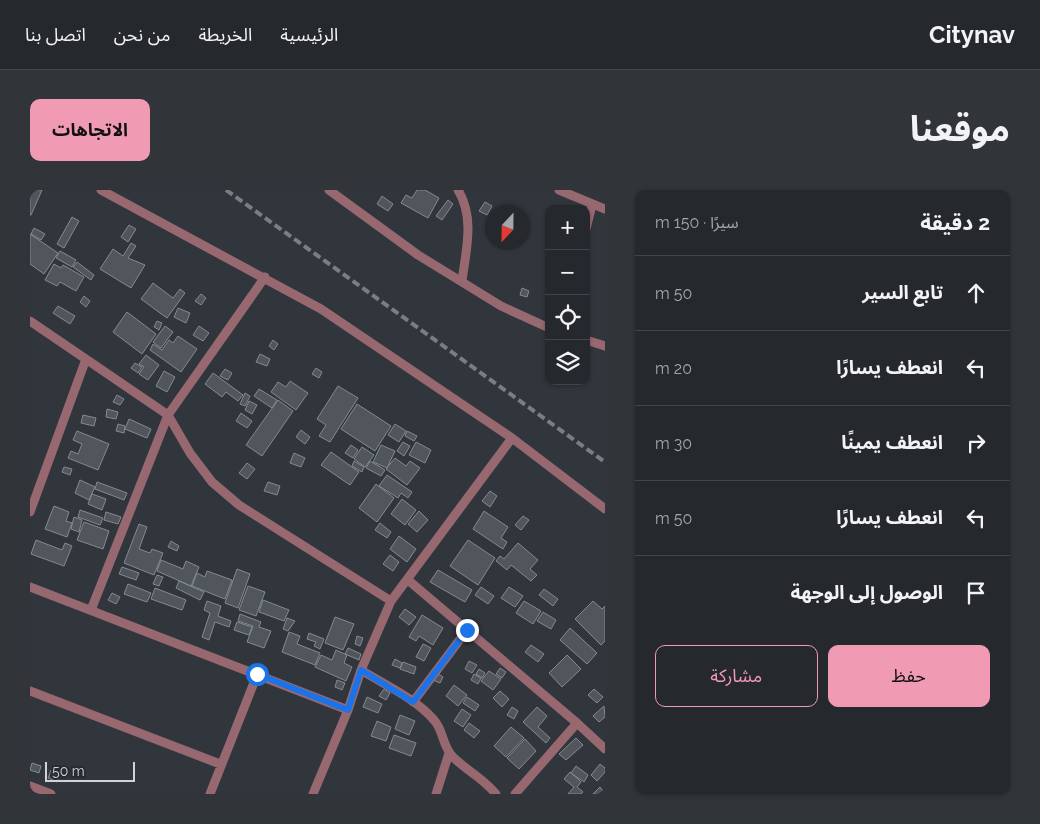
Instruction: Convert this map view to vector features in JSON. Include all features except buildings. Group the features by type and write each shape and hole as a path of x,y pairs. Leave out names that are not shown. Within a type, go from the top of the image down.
{"street":[{"path":"101,190 321,309 512,438 605,509"},
{"path":"329,190 393,238 502,306 545,326"},
{"path":"458,190 464,201 470,226 462,281"},
{"path":"559,190 605,209"},
{"path":"590,213 592,205"},
{"path":"91,610 168,415 265,278"},
{"path":"30,321 168,415 190,453 212,482 239,505 391,601"},
{"path":"590,341 605,346"},
{"path":"30,512 86,360"},
{"path":"313,794 348,710 361,670 391,601 512,438"},
{"path":"408,580 577,723 605,749"},
{"path":"30,587 348,710"},
{"path":"413,702 467,630"},
{"path":"361,670 413,702 434,719 449,753 485,780 496,794"},
{"path":"210,794 220,764 257,674"},
{"path":"30,691 220,764"},
{"path":"515,794 577,723"},
{"path":"436,794 449,753"},
{"path":"30,786 51,794"}],"railway":[{"path":"226,190 605,462"}],"route":[{"path":"257,674 348,710 361,670 413,702 467,630"}]}
